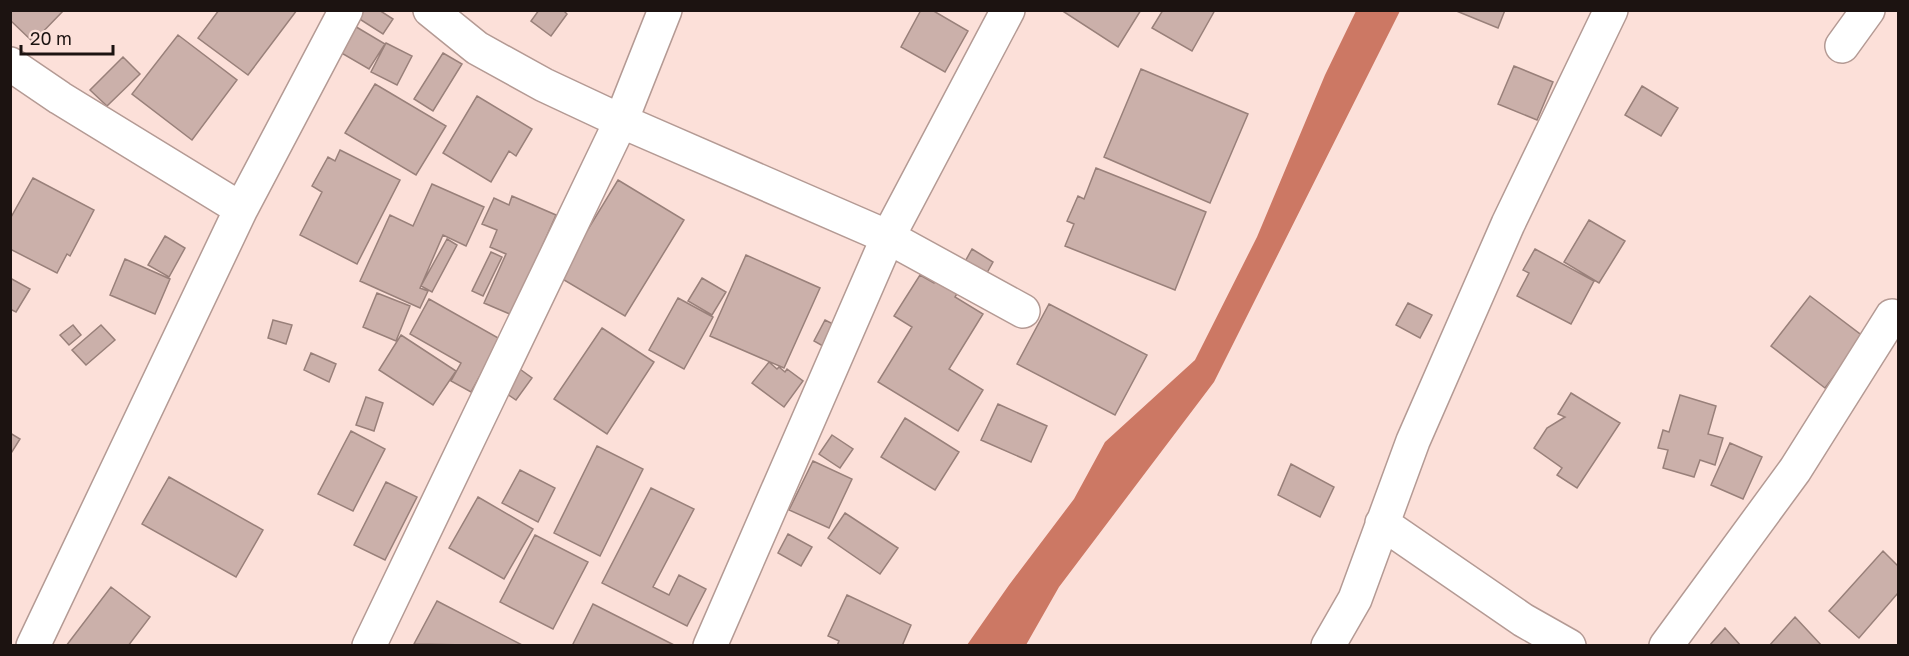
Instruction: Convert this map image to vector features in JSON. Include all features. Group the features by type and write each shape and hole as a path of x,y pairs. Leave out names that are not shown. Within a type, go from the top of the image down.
{"street":[{"path":"33,645 241,209 346,10"},
{"path":"430,10 477,48 544,85 621,121 888,237 1023,311"},
{"path":"369,645 621,121 664,10"},
{"path":"710,645 888,237 1008,10"},
{"path":"1328,645 1355,599 1413,441 1508,224 1611,10"},
{"path":"1842,46 1868,10"},
{"path":"10,64 60,98 241,209"},
{"path":"1666,645 1795,470 1892,315"},
{"path":"1382,523 1523,620 1569,645"}],"shaded area":[{"path":"1356,11 1400,11 1214,382 1059,587 1026,645 967,645 1074,499 1105,442 1195,360 1257,237 1325,75"}],"building":[{"path":"10,10 64,10 33,42 10,20"},
{"path":"219,10 297,10 248,75 198,38"},
{"path":"364,10 379,10 393,19 383,34 358,18"},
{"path":"539,10 563,10 567,14 551,36 531,21"},
{"path":"921,10 932,10 968,31 945,72 901,47"},
{"path":"1061,10 1141,10 1118,47"},
{"path":"1163,10 1215,10 1192,51 1152,28"},
{"path":"1454,10 1505,10 1498,28"},
{"path":"353,25 385,44 369,69 338,51"},
{"path":"178,35 237,80 192,140 132,94"},
{"path":"386,43 412,56 397,85 371,72"},
{"path":"443,53 462,64 433,111 414,99"},
{"path":"123,57 140,74 107,106 90,90"},
{"path":"1514,66 1553,82 1537,120 1498,104"},
{"path":"1141,69 1248,114 1210,203 1104,157"},
{"path":"375,84 446,126 416,175 345,133"},
{"path":"1642,86 1678,108 1661,136 1625,115"},
{"path":"477,96 532,129 516,156 509,151 491,182 443,153"},
{"path":"340,150 400,180 357,264 300,235 322,192 312,186 328,157 335,161"},
{"path":"1096,168 1206,212 1175,290 1065,246 1074,224 1067,221 1078,196 1084,199"},
{"path":"33,178 94,210 70,256 67,254 57,273 10,249 10,219"},
{"path":"618,180 684,220 625,316 559,277"},
{"path":"432,184 484,207 466,246 443,235 420,288 428,291 420,308 360,281 390,215 413,226"},
{"path":"512,196 556,215 512,315 484,303 506,254 490,247 497,230 482,224 494,198 509,205"},
{"path":"1589,220 1625,241 1599,283 1564,262"},
{"path":"165,236 185,248 169,277 148,265"},
{"path":"447,239 457,245 432,292 421,286"},
{"path":"972,249 993,262 983,280 962,267"},
{"path":"1535,249 1594,281 1571,324 1517,296 1529,273 1523,270"},
{"path":"491,252 502,257 483,296 472,291"},
{"path":"746,255 820,288 784,368 710,336"},
{"path":"125,259 170,279 155,314 110,295"},
{"path":"941,273 962,285 955,297 983,314 949,369 983,390 958,431 878,382 912,327 894,316 920,275 934,283"},
{"path":"10,278 30,289 16,312 10,309"},
{"path":"702,278 726,292 712,315 688,301"},
{"path":"377,293 410,306 396,341 363,327"},
{"path":"1810,296 1864,337 1825,388 1771,346"},
{"path":"678,298 713,317 684,369 649,350"},
{"path":"429,299 500,339 471,392 451,381 461,363 410,334"},
{"path":"1408,303 1432,315 1420,338 1396,325"},
{"path":"1049,304 1147,355 1115,415 1017,364"},
{"path":"273,320 292,325 286,344 268,338"},
{"path":"825,320 839,327 828,349 814,341"},
{"path":"73,325 81,335 69,345 60,335"},
{"path":"101,325 115,340 86,365 72,350"},
{"path":"602,328 654,362 607,434 554,399"},
{"path":"401,335 456,371 433,405 379,370"},
{"path":"311,353 336,364 329,382 304,370"},
{"path":"769,362 777,369 779,367 785,372 787,369 803,381 784,407 752,383"},
{"path":"517,367 532,378 516,400 501,390"},
{"path":"1571,393 1620,423 1577,488 1557,475 1562,468 1534,448 1547,428 1565,417 1558,414"},
{"path":"1680,395 1716,406 1708,434 1723,438 1715,465 1700,460 1694,477 1663,468 1668,450 1658,448 1663,430 1669,432"},
{"path":"366,397 383,403 374,431 356,425"},
{"path":"998,404 1047,426 1031,462 981,440"},
{"path":"905,418 959,452 935,490 881,457"},
{"path":"351,431 385,449 353,511 318,494"},
{"path":"10,433 20,439 10,455"},
{"path":"832,435 853,449 840,468 819,454"},
{"path":"1730,443 1762,457 1743,499 1711,485"},
{"path":"597,446 643,469 600,556 554,533"},
{"path":"813,461 852,479 829,528 789,510"},
{"path":"1291,464 1334,487 1320,517 1278,495"},
{"path":"520,470 555,488 538,522 502,503"},
{"path":"169,477 263,530 236,577 142,524"},
{"path":"386,482 417,497 385,560 354,545"},
{"path":"651,488 694,509 653,587 669,595 679,575 706,589 687,626 602,583"},
{"path":"478,497 533,529 504,579 449,548"},
{"path":"845,513 898,548 880,574 828,538"},
{"path":"788,534 812,547 801,566 778,553"},
{"path":"535,535 588,562 553,629 500,602"},
{"path":"1883,551 1898,566 1898,593 1859,638 1829,611"},
{"path":"111,587 150,617 128,646 66,646"},
{"path":"847,595 911,625 902,646 837,646 839,641 828,636"},
{"path":"437,601 524,646 414,644"},
{"path":"593,604 676,646 572,646"},
{"path":"1795,617 1822,646 1769,646"},
{"path":"1725,628 1741,646 1709,646"}]}
